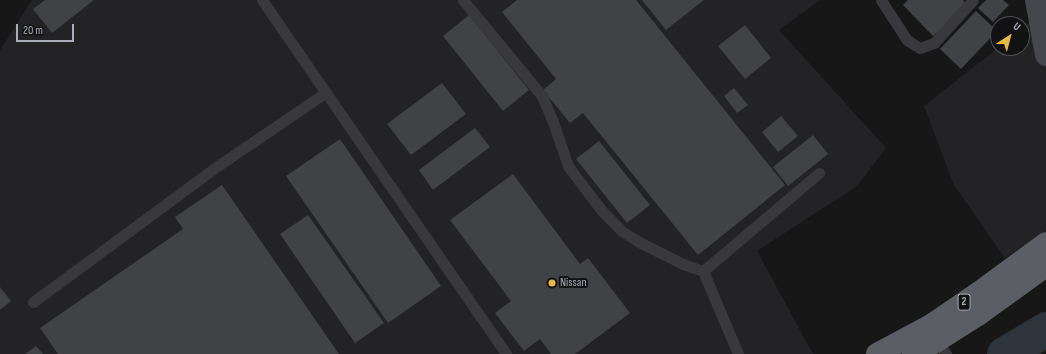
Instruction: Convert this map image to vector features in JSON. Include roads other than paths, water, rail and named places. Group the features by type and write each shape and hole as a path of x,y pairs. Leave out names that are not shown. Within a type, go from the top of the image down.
{"highway":[{"name":"2","path":"877,354 931,325 978,293 1046,242"},
{"name":"2","path":"913,354 941,348 978,315 1046,266"}],"main road":[{"path":"1037,0 1046,18"},
{"path":"1037,0 1046,55"}],"lane":[{"path":"262,0 506,354"},
{"path":"462,0 542,96 552,119 568,166 602,211 622,230 638,242 683,264 703,271 738,354"},
{"path":"881,0 907,40 920,48 934,43 973,0"},
{"path":"33,302 219,165 325,93"},
{"path":"703,271 819,173"}],"waterway":[{"path":"1004,354 1046,329"}],"place":[{"name":"Nissan","path":"552,283"}]}
